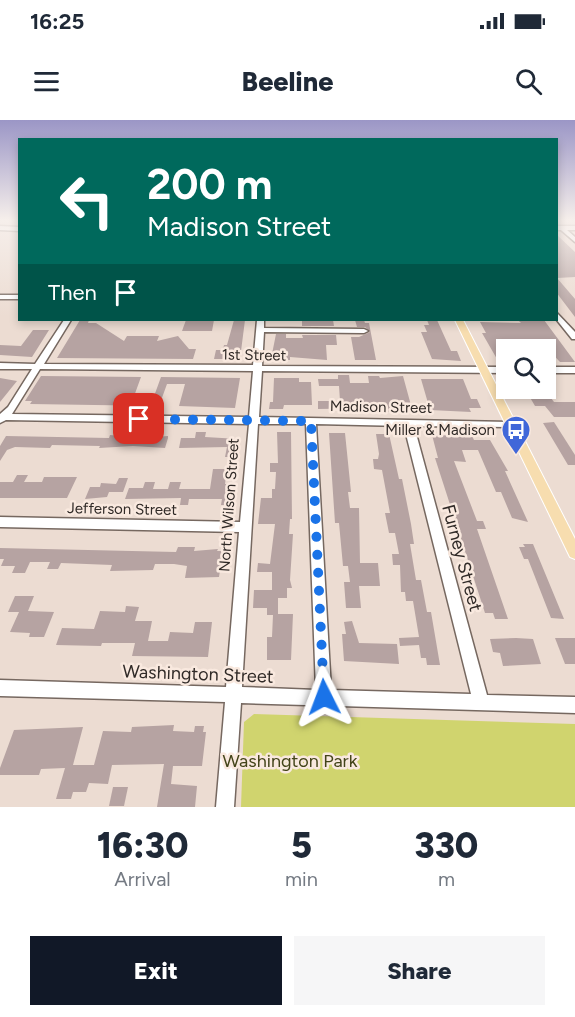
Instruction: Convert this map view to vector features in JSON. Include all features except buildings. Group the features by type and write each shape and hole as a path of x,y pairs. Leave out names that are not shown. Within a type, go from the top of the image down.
{"main road":[{"path":"460,321 575,553"}],"street":[{"path":"0,297 18,297"},
{"path":"558,316 575,337"},
{"path":"1,419 66,321"},
{"name":"North Wilson Street","path":"225,807 261,321"},
{"path":"260,330 364,331"},
{"name":"1st Street","path":"0,366 496,370"},
{"path":"556,370 575,370"},
{"name":"Madison Street","path":"1,419 510,424"},
{"path":"311,421 324,697"},
{"name":"Furney Street","path":"408,423 481,703"},
{"name":"Jefferson Street","path":"0,522 244,527"},
{"name":"Washington Street","path":"0,688 575,705"}],"green space":[{"name":"Washington Park","path":"254,714 575,724 575,807 241,807 244,722"}],"place":[{"name":"Miller & Madison","path":"516,456"}],"route":[{"path":"139,419 311,421 324,697"}]}
